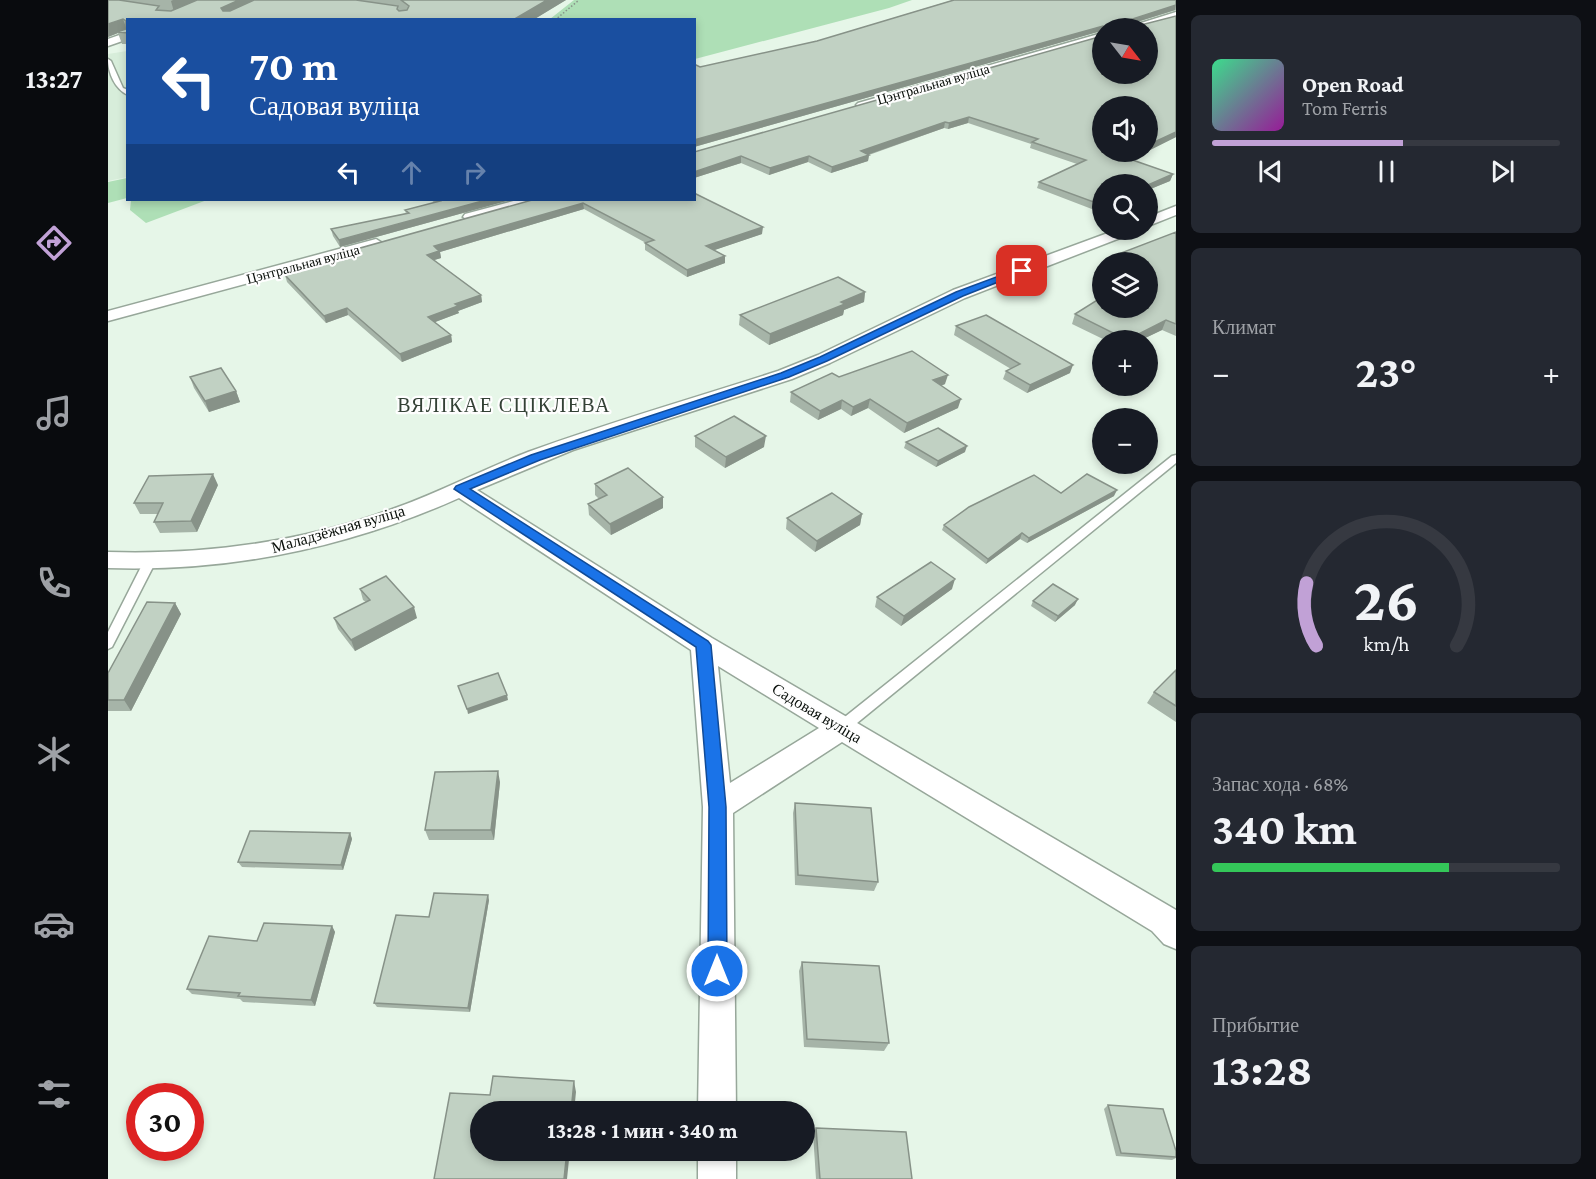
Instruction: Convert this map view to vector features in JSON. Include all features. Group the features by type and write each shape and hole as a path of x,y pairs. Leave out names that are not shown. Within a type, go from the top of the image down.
{"street":[{"path":"1158,20 1176,15"},
{"path":"108,43 126,36"},
{"name":"Цэнтральная вуліца","path":"845,110 1092,39"},
{"path":"455,222 528,201"},
{"path":"1158,218 1176,210"},
{"name":"Цэнтральная вуліца","path":"108,316 392,240"},
{"name":"Маладзёжная вуліца","path":"108,560 149,562 208,559 283,546 372,523 536,458 785,375 824,359 959,294 1102,240"},
{"name":"Садовая вуліца","path":"460,489 703,645 841,728 1172,919"},
{"path":"703,645 718,807 717,1101"},
{"path":"718,807 841,728"},
{"path":"717,1161 717,1179"}],"lane":[{"path":"108,60 121,89 126,92"},
{"path":"841,728 1176,458"},
{"path":"108,644 149,562"}],"path":[{"path":"557,18 579,0"}],"shaded area":[{"path":"126,51 126,177 108,181 108,54"}],"green space":[{"path":"574,0 912,0 696,59 696,18 551,18"},
{"path":"126,178 126,198 108,203 108,182"},
{"path":"131,201 204,201 146,223 130,210"}],"building":[{"path":"108,0 159,6 156,10 171,11 197,0 239,0 221,8 223,11 230,11 254,0 356,0 398,6 399,11 407,10 409,6 401,0 547,0 516,18 126,18 126,21 123,19 108,24"},
{"path":"954,0 1176,0 1176,5 1135,18 1092,18 1092,29 696,139 696,65 700,67 817,41"},
{"path":"1176,16 1176,132 1158,140 1158,96 1092,96 1092,162 1138,162 1173,174 1158,181 1158,174 1092,174 1092,201 1039,182 1086,160 1032,142 1038,139 969,117 945,122 861,151 869,155 832,167 809,156 770,168 741,156 696,171 696,151 1092,39 1092,84 1158,84 1158,21"},
{"path":"696,194 763,227 706,246 725,256 687,270 645,243 654,240 583,203 434,246 439,251 427,255 481,295 428,317 451,335 400,354 347,308 324,316 285,275 350,256 346,252 528,201 696,201"},
{"path":"440,201 482,201 339,240 331,229 409,213 405,210"},
{"path":"1176,232 1176,324 1166,320 1146,330 1107,330 1075,314 1092,303 1092,318 1158,318 1158,252 1124,252"},
{"path":"838,277 865,292 841,302 845,304 770,334 740,315"},
{"path":"986,315 1073,365 1030,385 1006,371 1020,364 956,326"},
{"path":"912,351 948,375 933,380 961,399 907,423 870,399 853,407 842,400 820,411 791,392 832,373 839,377"},
{"path":"221,368 236,391 205,401 190,377"},
{"path":"734,416 766,436 726,457 695,436"},
{"path":"938,428 967,446 938,461 906,442"},
{"path":"628,468 663,497 610,524 588,504 607,495 595,484"},
{"path":"213,474 191,521 154,522 163,503 134,503 149,476"},
{"path":"1087,474 1117,490 1029,538 1022,533 988,559 944,525 969,507 1034,475 1061,493"},
{"path":"832,493 862,514 817,541 787,518"},
{"path":"931,562 955,579 904,616 877,597"},
{"path":"386,576 414,607 351,640 334,618 370,600 360,589"},
{"path":"1053,584 1078,599 1058,616 1033,601"},
{"path":"147,602 175,603 124,700 108,700 108,673"},
{"path":"1176,670 1176,706 1154,692"},
{"path":"498,673 507,695 467,709 458,686"},
{"path":"498,771 491,830 425,830 435,772"},
{"path":"795,803 871,808 878,882 798,875"},
{"path":"250,831 350,833 341,865 238,862"},
{"path":"434,893 488,895 468,1008 374,1003 396,915 429,917"},
{"path":"264,923 332,926 311,1000 238,996 240,993 187,989 209,936 257,941"},
{"path":"802,962 879,966 889,1043 807,1039"},
{"path":"493,1076 574,1081 572,1101 470,1101 470,1161 566,1161 564,1179 434,1179 450,1093 490,1095"},
{"path":"1108,1105 1163,1109 1176,1157 1121,1153"},
{"path":"816,1128 906,1132 912,1179 820,1179"}],"district":[{"name":"ВЯЛІКАЕ СЦІКЛЕВА","path":"504,405"}],"route":[{"path":"717,971 718,807 703,645 460,489 536,458 785,375 824,359 959,294 1022,271"}]}
